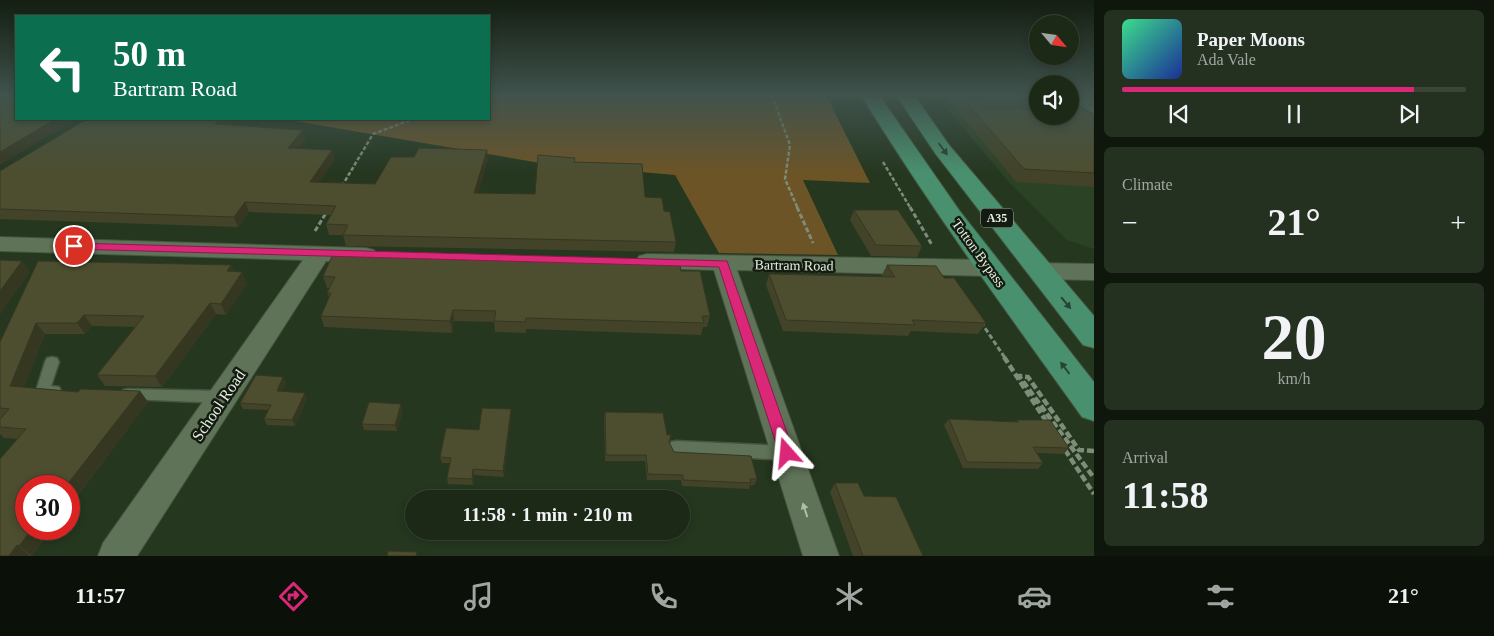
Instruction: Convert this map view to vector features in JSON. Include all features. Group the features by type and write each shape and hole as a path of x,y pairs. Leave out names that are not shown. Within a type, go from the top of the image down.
{"main road":[{"name":"Totton Bypass","path":"886,121 988,268 1094,407"},
{"name":"A35","path":"922,121 942,149 1094,337"}],"street":[{"path":"0,244 388,255"},
{"name":"School Road","path":"116,556 224,398 310,253"},
{"name":"Bartram Road","path":"625,261 988,268"},
{"path":"723,263 821,556"},
{"path":"1039,270 1094,272"}],"lane":[{"path":"52,362 43,391 71,392"},
{"path":"119,394 224,398"},
{"path":"676,447 787,453"}],"path":[{"path":"337,194 373,134 409,121"},
{"path":"781,121 790,145 785,179 823,265"},
{"path":"883,161 946,268"},
{"path":"310,253 327,210"},
{"path":"979,318 1050,427"},
{"path":"1094,451 1079,450 1028,377 1019,376 1094,478"},
{"path":"1061,444 1094,494"}],"shaded area":[{"path":"294,121 839,121 870,183 803,180 838,255 719,253 675,175 540,163"},
{"path":"957,121 1029,121 1029,125 1079,125 1079,121 1094,121 1094,249 1067,240 1008,181"}],"building":[{"path":"0,121 53,121 0,152"},
{"path":"84,121 219,121 215,124 303,130 288,148 332,150 310,182 375,184 391,157 414,157 419,148 487,150 474,193 535,194 538,155 575,158 574,162 642,164 645,197 662,198 664,211 670,212 676,242 343,235 348,225 326,224 336,206 245,202 234,217 0,209 0,171"},
{"path":"982,121 1029,121 1029,125 1079,125 1079,121 1094,121 1094,173 1024,169"},
{"path":"854,210 898,210 922,246 876,245"},
{"path":"334,252 679,260 681,271 700,271 710,316 702,316 704,323 526,318 525,322 494,321 496,311 453,310 450,321 321,316 331,293 327,293 335,277 323,276"},
{"path":"0,260 22,261 0,291"},
{"path":"38,261 231,265 227,271 242,272 221,304 210,303 155,376 97,375 144,316 84,315 77,323 36,323 10,386 78,392 81,389 140,391 75,475 15,475 15,540 24,540 9,556 0,556 0,459 26,429 0,427 0,419 9,409 0,408 0,342"},
{"path":"887,265 936,266 944,278 954,278 986,323 912,320 915,325 786,320 769,274 895,277"},
{"path":"256,375 283,377 277,391 305,393 292,420 264,419 271,405 240,403"},
{"path":"369,402 401,404 395,425 362,424"},
{"path":"482,408 511,409 503,471 473,469 472,479 447,478 451,458 440,457 446,428 479,430"},
{"path":"605,412 663,413 667,435 671,435 669,442 674,452 751,456 757,479 750,479 751,483 683,480 683,475 648,474 646,455 606,455"},
{"path":"949,419 1018,422 1017,420 1050,420 1069,448 1033,447 1043,463 967,462"},
{"path":"835,483 858,483 864,496 896,497 923,556 863,556"},
{"path":"388,551 417,552 416,556 387,556"}],"route":[{"path":"74,246 358,255 723,263 787,453"}]}
